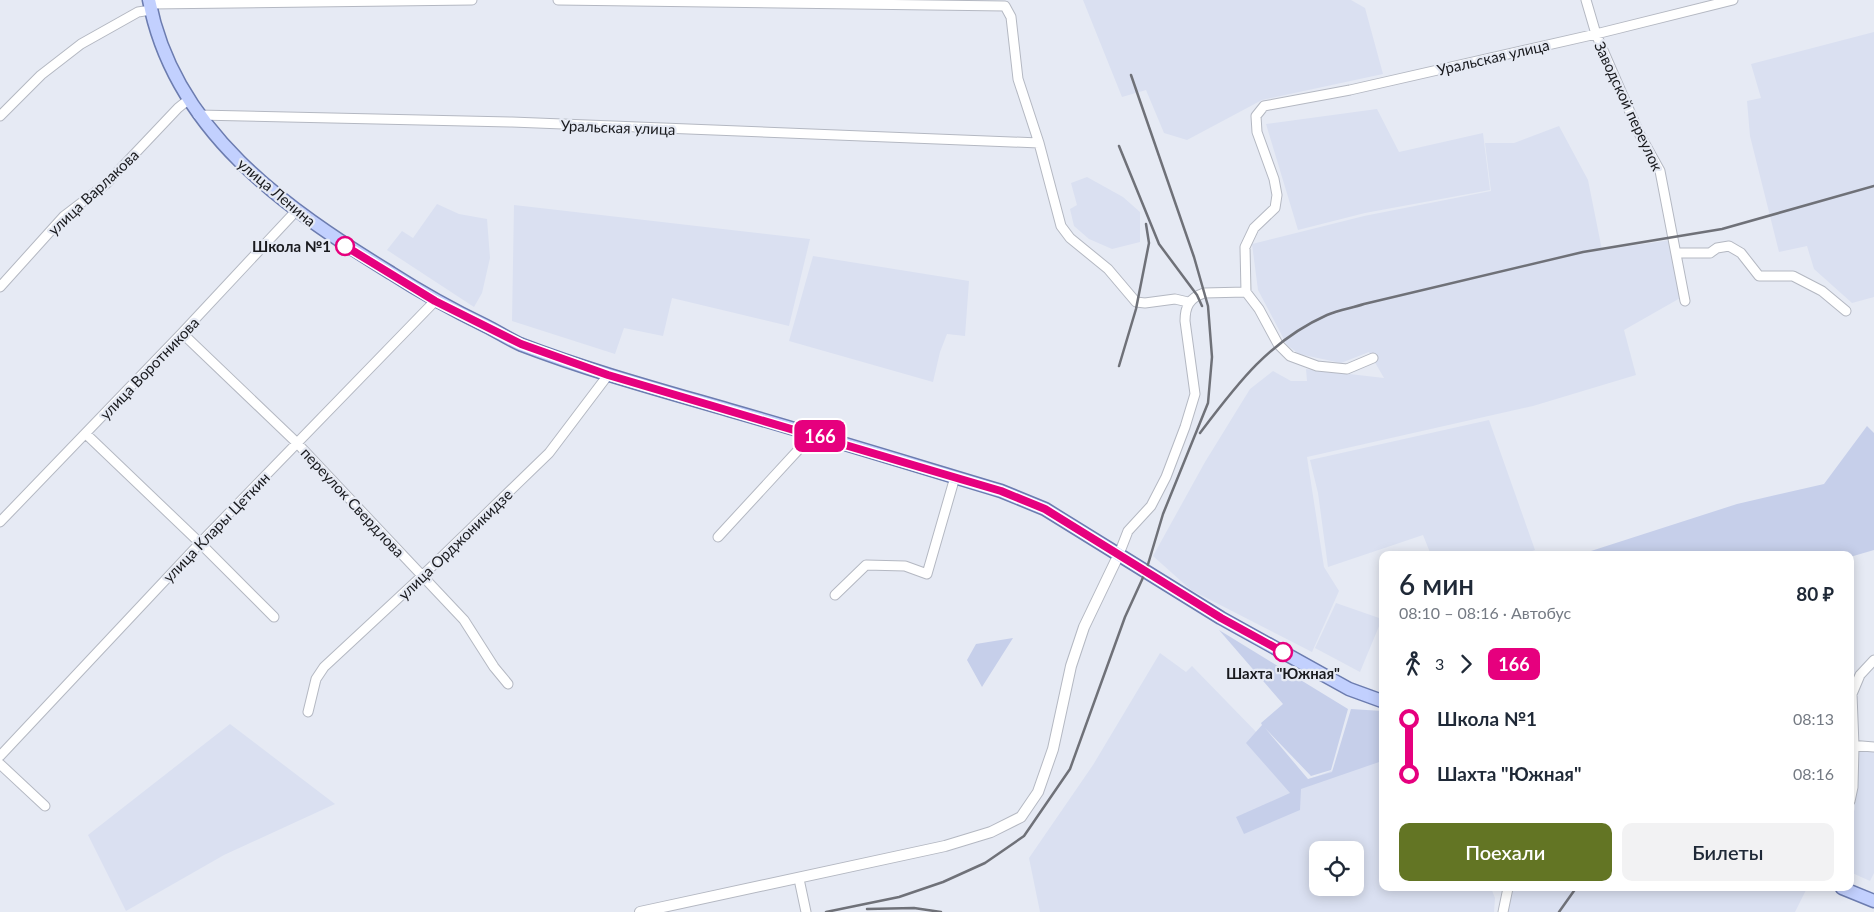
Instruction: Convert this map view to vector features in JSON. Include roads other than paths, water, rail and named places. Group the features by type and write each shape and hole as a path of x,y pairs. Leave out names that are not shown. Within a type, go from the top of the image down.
{"main road":[{"name":"улица Ленина","path":"150,4 167,57 188,100 221,143 296,211 366,259 435,301 521,344 608,375 1001,491 1045,509 1221,618 1349,689 1379,700"},
{"path":"1849,891 1874,901"}],"street":[{"path":"0,116 41,75 82,44 150,4 472,0"},
{"path":"558,0 1005,6 1011,16 1018,79 1039,144 1061,226 1070,238 1108,269 1136,302 1145,303 1175,299 1188,302"},
{"name":"Заводской переулок","path":"1586,0 1596,34 1640,135 1660,171 1685,301"},
{"name":"Уральская улица","path":"1246,292 1245,247 1254,228 1275,208 1277,195 1274,179 1256,132 1256,116 1264,106 1350,90 1596,34 1733,0"},
{"name":"улица Варлакова","path":"0,287 64,216 106,184 178,108 188,100"},
{"name":"Уральская улица","path":"198,115 512,122 1039,144"},
{"name":"улица Воротникова","path":"0,522 182,334 296,211"},
{"path":"1676,253 1710,253 1717,248 1728,246 1741,254 1759,276 1794,276 1822,291 1846,311"},
{"path":"640,912 945,846 991,832 1021,817 1038,792 1053,749 1071,666 1084,627 1128,531 1151,506 1166,477 1185,427 1195,394 1185,321 1185,311 1188,302 1204,293 1246,292 1258,308 1278,344 1290,356 1317,366 1346,369 1373,358"},
{"name":"улица Клары Цеткин","path":"0,756 200,543 435,301"},
{"name":"переулок Свердлова","path":"182,334 297,443 464,620 494,667 508,684"},
{"name":"улица Орджоникидзе","path":"308,712 316,679 324,667 422,576 549,453 608,375"},
{"path":"86,434 274,617"},
{"path":"718,537 814,435"},
{"path":"835,595 866,565 905,566 927,574 955,477"},
{"path":"1854,687 1860,675 1874,660"},
{"path":"1854,745 1874,747"},
{"path":"0,764 45,806"},
{"path":"798,879 806,912"},
{"path":"1503,912 1507,891"}],"railway":[{"path":"826,912 899,897 943,882 985,863 1024,836 1070,769 1125,617 1146,571 1163,514 1208,403 1212,357 1208,306 1194,257 1131,75"},
{"path":"1119,146 1159,244 1197,295 1202,306"},
{"path":"1200,433 1241,381 1271,351 1306,326 1332,313 1583,252 1722,229 1874,186"},
{"path":"1119,366 1136,309 1149,243 1146,224"},
{"path":"1559,912 1574,891"},
{"path":"867,909 914,908 941,912"}],"place":[{"name":"Школа №1","path":"345,246"},
{"name":"Шахта \"Южная\"","path":"1283,652"}]}
